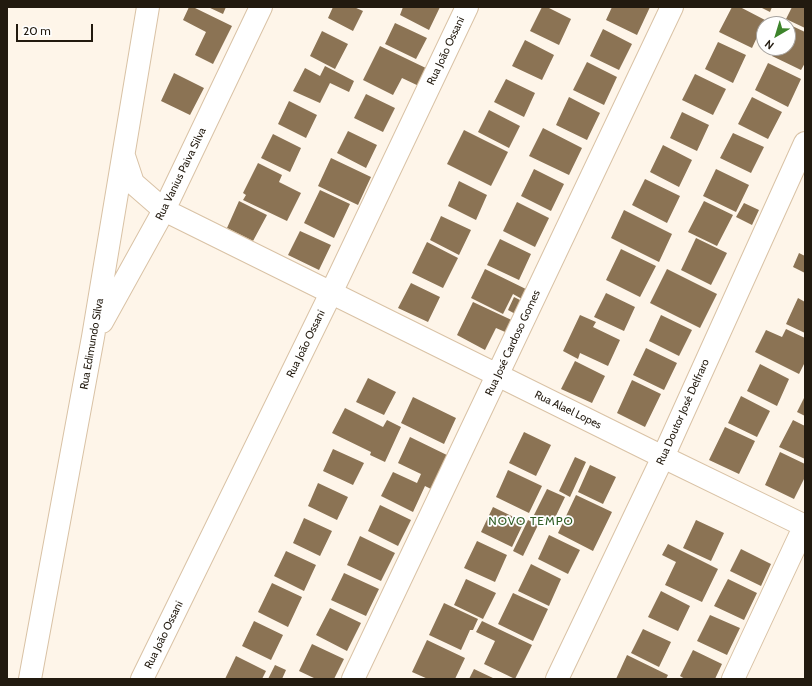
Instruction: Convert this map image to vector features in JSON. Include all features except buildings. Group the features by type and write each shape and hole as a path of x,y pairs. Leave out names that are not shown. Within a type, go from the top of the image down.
{"street":[{"name":"Rua Edimundo Silva","path":"30,679 93,337 148,7"},
{"name":"Rua Vanius Paiva Silva","path":"93,337 164,210 262,7"},
{"name":"Rua João Ossani","path":"142,679 331,293 467,7"},
{"name":"Rua José Cardoso Gomes","path":"353,679 672,7"},
{"name":"Rua Doutor José Delfraro","path":"557,679 663,457 805,143"},
{"name":"Rua Alael Lopes","path":"124,156 133,182 164,210 805,526"},
{"path":"733,679 805,526"}],"district":[{"name":"NOVO TEMPO","path":"531,521"}]}
